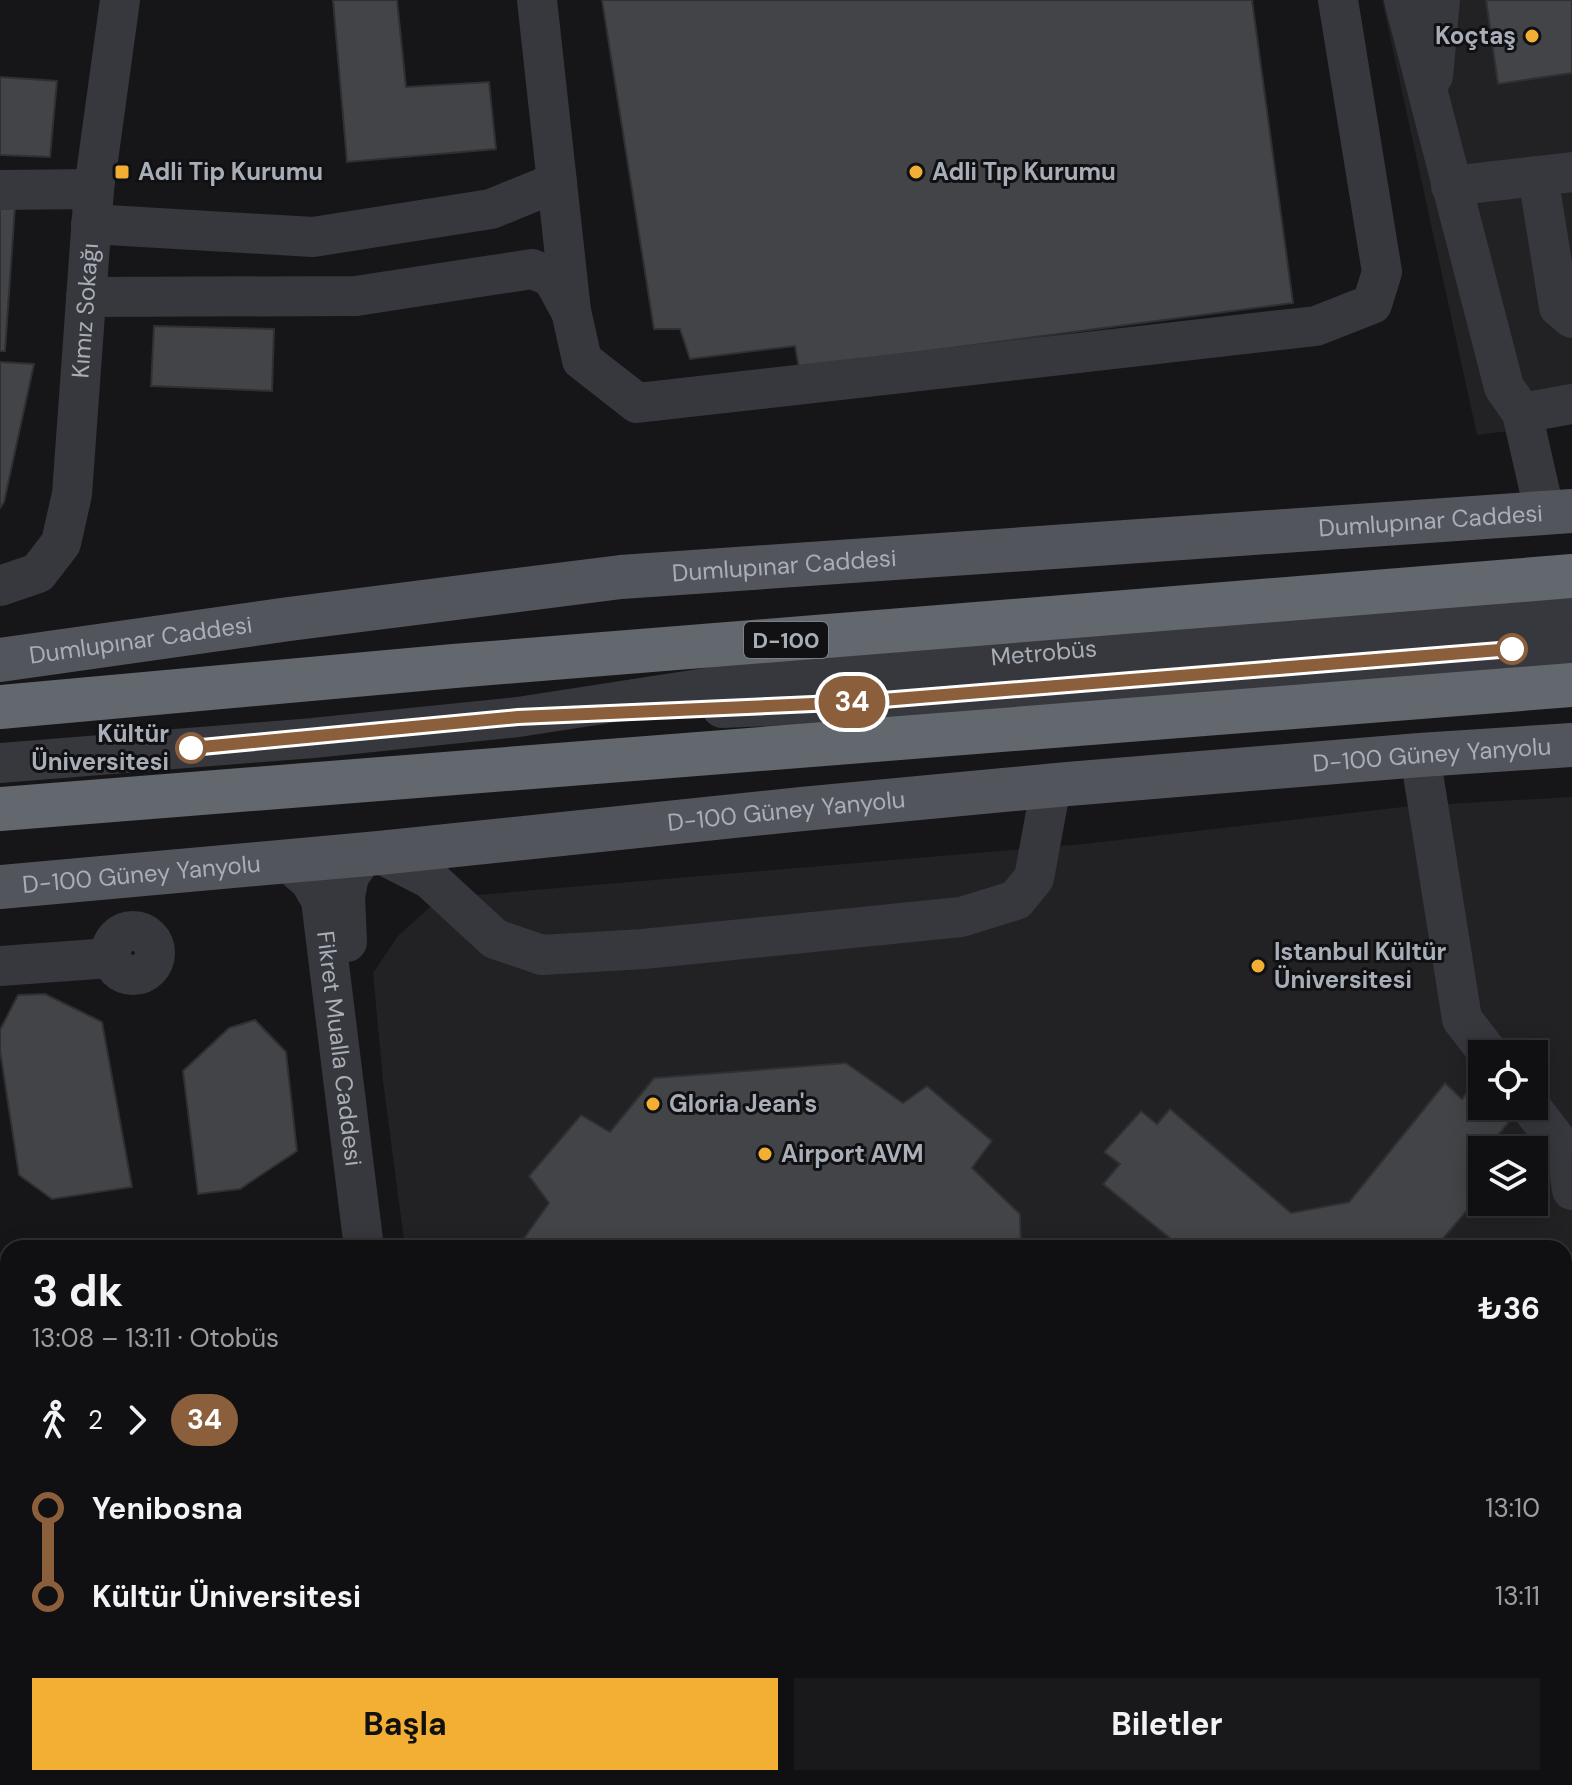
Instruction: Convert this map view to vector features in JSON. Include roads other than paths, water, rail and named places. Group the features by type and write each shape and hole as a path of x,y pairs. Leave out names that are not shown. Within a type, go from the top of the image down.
{"highway":[{"name":"D-100","path":"0,707 454,666 1572,576"},
{"path":"0,809 1572,685"},
{"path":"1268,710 1398,718 1572,711"}],"main road":[{"name":"Dumlupınar Caddesi","path":"0,660 621,577 1558,512"},
{"name":"D-100 Güney Yanyolu","path":"0,887 371,854 817,807 1420,755 1572,745"}],"street":[{"name":"Kımız Sokağı","path":"0,586 38,573 61,543 72,494 92,206 120,0"},
{"path":"537,0 571,311 582,360 637,403 1316,326 1372,304 1382,272 1338,0"},
{"path":"1404,0 1504,387 1522,413 1558,512"},
{"path":"1430,105 1440,0"},
{"path":"1451,186 1555,174 1559,307 1572,318"},
{"path":"0,190 313,237 491,209 557,182"},
{"path":"86,297 356,296 532,269 552,277 571,311"},
{"path":"1522,413 1572,404"},
{"name":"Metrobüs","path":"0,763 313,738 518,717 784,676 1572,606"},
{"name":"Metrobüs","path":"518,717 858,702 1572,644"},
{"path":"1420,755 1462,1019 1478,1040"},
{"path":"371,854 430,879 495,939 542,955 643,949 961,917 1016,900 1034,878 1051,786"},
{"name":"Fikret Mualla Caddesi","path":"371,854 349,876 345,896 346,933 382,1240"},
{"name":"Fikret Mualla Caddesi","path":"287,861 310,881 321,900 363,1240"},
{"path":"0,966 110,958 114,940 130,931 140,932 135,875"},
{"path":"1541,1120 1567,1154 1572,1190"}],"place":[{"name":"Koçtaş","path":"1532,36"},
{"name":"Adli Tip Kurumu","path":"122,172"},
{"name":"Adli Tıp Kurumu","path":"916,172"},
{"name":"Kültür Üniversitesi","path":"191,748"},
{"name":"Istanbul Kültür Üniversitesi","path":"1258,966"},
{"name":"Gloria Jean's","path":"653,1104"},
{"name":"Airport AVM","path":"765,1154"}]}
